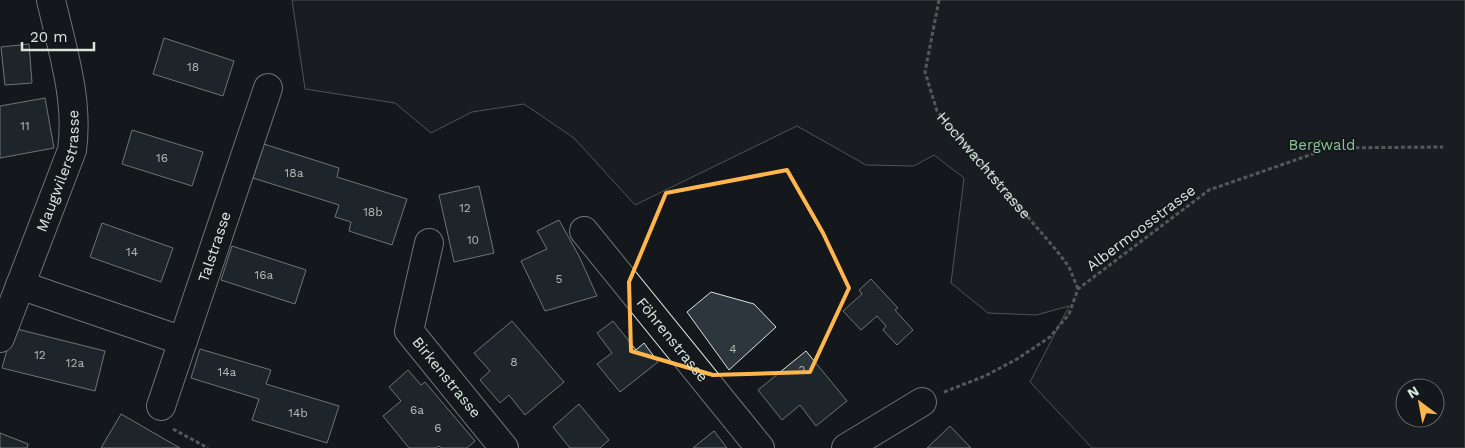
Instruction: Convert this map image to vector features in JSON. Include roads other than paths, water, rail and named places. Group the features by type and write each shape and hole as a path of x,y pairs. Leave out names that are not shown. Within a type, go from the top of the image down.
{"street":[{"name":"Maugwilerstrasse","path":"0,338 11,297 72,150 75,129 70,85 51,0"},
{"name":"Talstrasse","path":"165,416 183,340 268,88"},
{"name":"Föhrenstrasse","path":"584,231 760,448"},
{"name":"Birkenstrasse","path":"429,243 409,331 504,448"},
{"path":"11,297 183,340"},
{"path":"846,448 922,402"}],"park label":[{"name":"Bergwald","path":"1322,145"}]}
